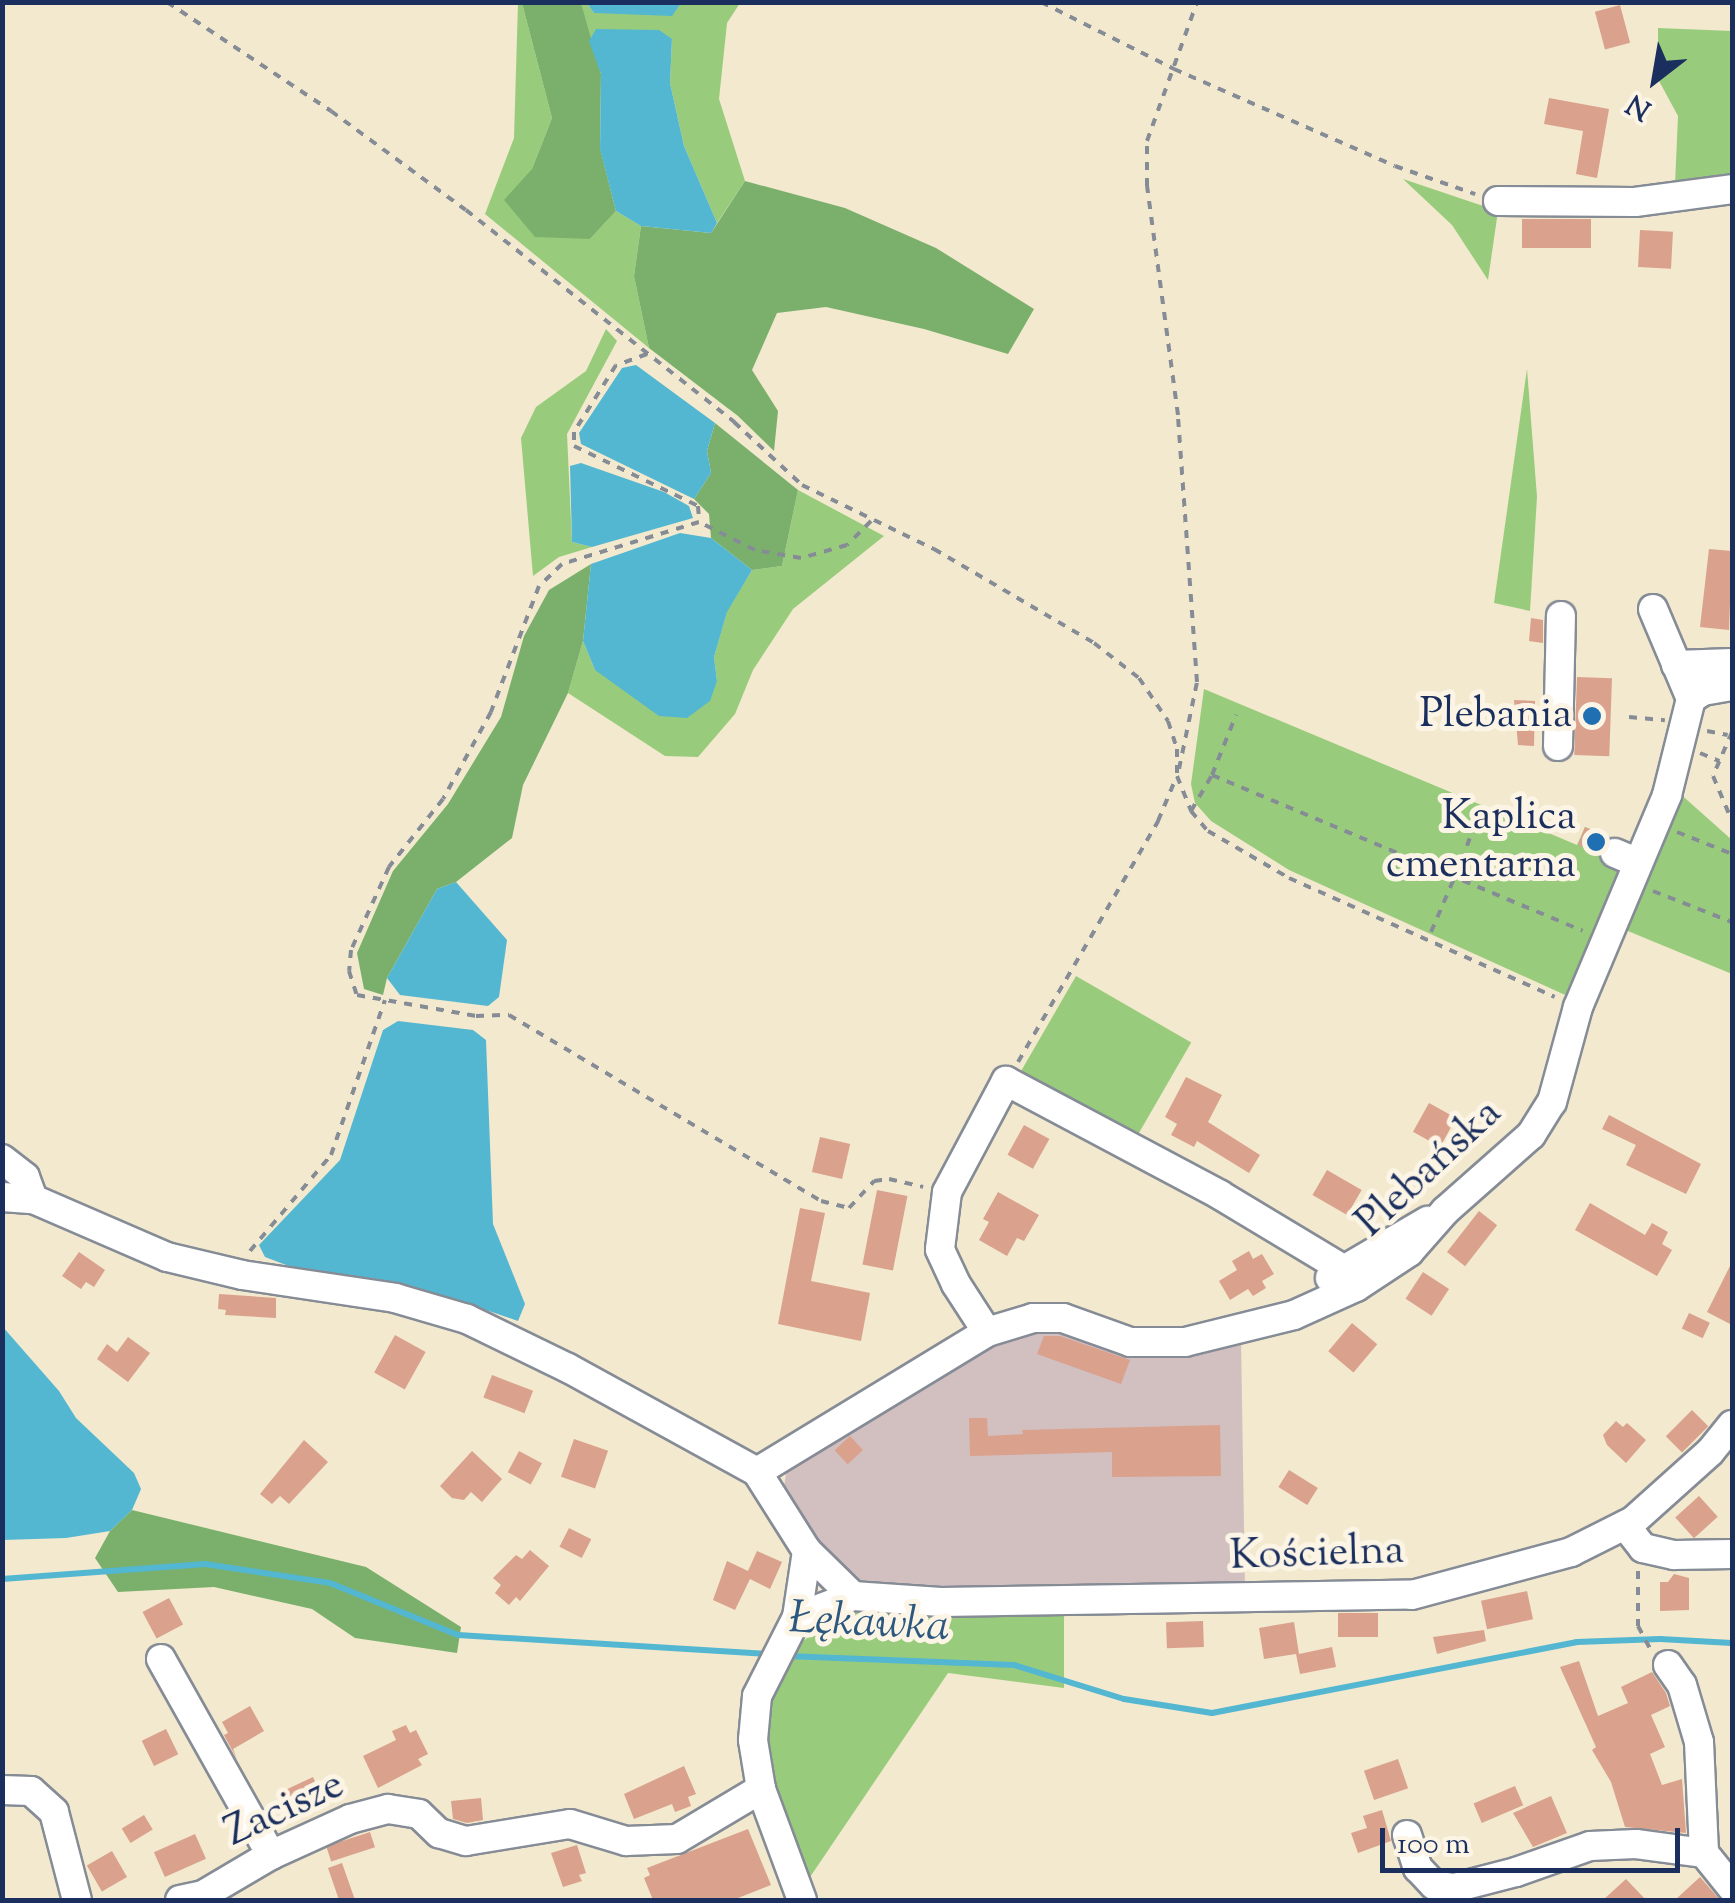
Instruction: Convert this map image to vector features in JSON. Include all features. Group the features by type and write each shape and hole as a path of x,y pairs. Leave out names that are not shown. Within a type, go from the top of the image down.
{"street":[{"path":"1498,201 1635,202 1732,189"},
{"path":"1652,610 1676,665 1689,716"},
{"path":"1558,746 1561,616"},
{"path":"1676,665 1732,663"},
{"path":"1689,716 1703,690 1732,686"},
{"name":"Plebańska","path":"757,1472 987,1332 1032,1318 1064,1318 1130,1342 1185,1342 1294,1315 1356,1287 1409,1252 1446,1211 1531,1135 1552,1102 1578,1007 1633,868 1667,795 1689,716"},
{"path":"987,1332 956,1284 940,1249 947,1192 1006,1082 1220,1194 1343,1269"},
{"path":"2,1159 25,1177 33,1199"},
{"path":"2,1197 33,1199 167,1258 242,1275 395,1298 467,1319 568,1368 757,1472 807,1550 853,1596 797,1617"},
{"path":"1258,1324 1343,1269 1446,1211"},
{"name":"Kościelna","path":"853,1596 941,1602 1412,1595 1572,1552 1625,1525 1710,1452 1732,1425"},
{"path":"1625,1525 1643,1548 1674,1555 1732,1554"},
{"path":"802,1900 761,1789 754,1726 757,1696 797,1617 807,1550"},
{"path":"161,1659 271,1855"},
{"path":"1661,1660 1682,1685 1698,1742 1704,1852 1732,1888"},
{"name":"Zacisze","path":"180,1900 204,1895 271,1855 350,1819 388,1809 419,1814 439,1832 466,1841 570,1824 626,1842 676,1839 761,1789"},
{"path":"2,1790 31,1791 54,1812 78,1900"},
{"path":"1407,1835 1418,1868 1434,1885 1454,1888 1516,1872 1590,1846 1636,1844 1704,1852"}],"path":[{"path":"168,2 332,111 734,422 802,485 934,550 1094,642 1138,678 1168,720 1177,749 1177,776 1191,811 1208,831 1289,878 1578,1007"},
{"path":"1040,2 1174,69 1395,166 1498,201"},
{"path":"1006,1082 1158,821 1177,776 1197,682 1178,415 1148,186 1147,141 1197,2"},
{"path":"647,354 616,366 574,432 574,446 698,506 699,522"},
{"path":"872,522 846,545 801,558 755,550 699,522 562,564 539,586 491,712 443,799 390,866 351,950 349,971 357,995 476,1016 509,1015 821,1201 849,1208 874,1180 889,1179 947,1192"},
{"path":"1191,811 1212,775 1236,716"},
{"path":"1630,717 1689,716 1731,734 1713,776 1732,821"},
{"path":"1212,775 1597,937"},
{"path":"1431,932 1480,810"},
{"path":"1663,826 1732,854"},
{"path":"1633,868 1732,922"},
{"path":"242,1275 253,1244 331,1155 385,1000"},
{"path":"1643,1548 1638,1562 1638,1626 1661,1660"}],"shaded area":[{"path":"1036,1323 1241,1339 1245,1589 939,1594 857,1583 798,1516 783,1492 788,1463 993,1340"}],"green space":[{"path":"518,3 522,3 552,118 532,169 590,239 616,211 641,226 634,276 649,348 485,214 514,138"},
{"path":"522,3 581,3 601,74 600,148 616,211 590,239 535,237 504,200 532,169 552,118"},
{"path":"581,3 587,3 594,13 681,3 740,3 727,23 719,99 745,181 717,223 684,146 670,83 672,39 597,29 589,41"},
{"path":"1658,28 1732,31 1732,178 1675,185 1678,116 1658,79"},
{"path":"1403,179 1498,211 1488,280 1452,225"},
{"path":"745,181 845,208 936,248 1034,309 1008,354 924,329 826,307 777,313 752,370 778,411 774,451 738,416 649,348 634,276 641,226 711,233"},
{"path":"606,329 617,341 567,434 572,542 592,547 559,557 533,576 521,438 536,407 586,371"},
{"path":"1527,369 1537,497 1530,611 1494,603"},
{"path":"715,423 798,490 782,566 752,570 711,538 709,514 694,499 711,473 707,451"},
{"path":"798,490 884,536 793,609 753,670 735,714 698,757 665,756 568,693 583,641 595,670 717,681 714,657 727,611 752,570 782,566"},
{"path":"591,564 583,641 568,693 523,785 512,838 456,882 437,889 387,978 383,995 364,989 357,953 393,871 448,804 501,717 524,636 549,590"},
{"path":"1204,689 1577,845 1585,827 1636,848 1574,999 1289,870 1211,821 1195,803 1191,784"},
{"path":"1677,791 1732,840 1732,974 1623,929"},
{"path":"1076,976 1191,1042 1133,1144 1018,1077"},
{"path":"132,1510 366,1567 461,1627 457,1653 355,1638 312,1609 214,1587 118,1592 95,1558 110,1531"},
{"path":"1064,1607 1064,1688 948,1673 806,1883 778,1804 765,1737 767,1699 802,1642 846,1608"}],"water":[{"path":"587,3 681,3 672,16 594,13"},
{"path":"596,29 659,30 672,39 670,83 684,146 717,223 711,233 641,226 616,211 600,149 601,74 589,41"},
{"path":"636,365 715,423 707,451 711,473 694,499 581,444 579,433 622,368"},
{"path":"581,463 664,492 689,506 693,518 592,547 572,542 570,466"},
{"path":"680,533 711,538 752,570 727,612 714,657 717,681 710,701 687,718 659,716 595,670 583,641 591,564"},
{"path":"456,882 507,940 499,997 488,1006 400,995 387,978 437,889"},
{"path":"398,1021 473,1030 486,1040 493,1224 525,1304 518,1321 442,1295 294,1268 265,1257 259,1245 340,1160 383,1030"},
{"path":"2,1326 59,1391 76,1418 134,1473 141,1489 132,1510 110,1531 66,1538 3,1540"}],"building":[{"path":"1620,5 1630,43 1605,49 1595,12"},
{"path":"1549,98 1609,109 1597,178 1576,174 1583,131 1544,124"},
{"path":"1522,219 1591,219 1591,248 1522,248"},
{"path":"1640,230 1673,232 1671,269 1638,267"},
{"path":"1709,549 1732,551 1729,630 1700,627"},
{"path":"1531,618 1543,620 1543,643 1529,641"},
{"name":"Plebania","path":"1577,677 1612,678 1609,756 1574,755"},
{"path":"1514,700 1535,701 1534,746 1518,745"},
{"name":"Kaplica cmentarna","path":"1585,827 1609,837 1598,853 1578,845"},
{"path":"1186,1077 1222,1095 1208,1122 1260,1155 1249,1173 1197,1141 1194,1147 1171,1135 1177,1124 1165,1117"},
{"path":"1429,1103 1456,1118 1440,1147 1413,1132"},
{"path":"1609,1115 1701,1164 1686,1194 1626,1165 1636,1145 1602,1129"},
{"path":"1024,1125 1049,1139 1033,1169 1008,1155"},
{"path":"820,1137 850,1144 842,1179 812,1172"},
{"path":"1327,1170 1362,1190 1347,1215 1312,1195"},
{"path":"877,1190 907,1196 893,1271 862,1265"},
{"path":"998,1192 1039,1215 1024,1241 1017,1238 1007,1256 979,1240 989,1222 983,1219"},
{"path":"1590,1203 1645,1235 1652,1223 1668,1232 1662,1244 1672,1250 1657,1276 1575,1230"},
{"path":"800,1208 825,1213 811,1281 870,1293 861,1341 778,1324"},
{"path":"1479,1211 1497,1225 1465,1266 1447,1252"},
{"path":"1249,1251 1253,1259 1262,1254 1274,1274 1262,1281 1266,1288 1253,1296 1248,1289 1230,1300 1219,1281 1237,1270 1232,1261"},
{"path":"79,1252 105,1270 94,1287 86,1282 81,1289 62,1276"},
{"path":"1732,1262 1732,1325 1707,1312"},
{"path":"1423,1272 1449,1289 1432,1316 1406,1299"},
{"path":"219,1294 276,1298 276,1318 225,1315 226,1310 218,1309"},
{"path":"1689,1313 1710,1323 1703,1338 1682,1328"},
{"path":"1352,1323 1377,1344 1353,1373 1328,1351"},
{"path":"395,1335 426,1352 405,1390 374,1373"},
{"path":"1044,1336 1060,1336 1130,1360 1121,1384 1037,1354"},
{"path":"128,1337 150,1353 128,1382 97,1359 107,1344 117,1352"},
{"path":"492,1375 533,1391 524,1413 483,1397"},
{"path":"1692,1410 1708,1426 1682,1452 1666,1436"},
{"path":"969,1418 987,1418 988,1436 1023,1434 1022,1430 1220,1425 1221,1476 1112,1477 1112,1452 970,1456"},
{"path":"1616,1421 1623,1427 1627,1423 1646,1440 1626,1463 1607,1445 1603,1435"},
{"path":"850,1436 863,1450 848,1464 835,1450"},
{"path":"574,1439 608,1451 595,1489 561,1477"},
{"path":"304,1440 328,1462 289,1504 280,1496 272,1504 260,1494"},
{"path":"472,1451 502,1479 482,1502 471,1492 464,1500 452,1498 440,1486"},
{"path":"519,1451 542,1463 531,1484 508,1472"},
{"path":"1289,1470 1318,1488 1307,1505 1278,1487"},
{"path":"1699,1496 1718,1517 1694,1538 1675,1517"},
{"path":"569,1528 591,1539 582,1558 559,1547"},
{"path":"530,1550 549,1566 520,1601 516,1597 509,1605 495,1593 501,1585 493,1578 516,1555 522,1559"},
{"path":"757,1551 782,1562 770,1589 750,1579 735,1610 713,1600 727,1561 748,1571"},
{"path":"1674,1574 1689,1578 1689,1610 1660,1611 1660,1582 1668,1582"},
{"path":"1527,1591 1533,1619 1487,1629 1481,1601"},
{"path":"169,1598 183,1624 157,1639 143,1612"},
{"path":"1338,1613 1378,1613 1378,1637 1338,1637"},
{"path":"1203,1621 1204,1647 1167,1648 1166,1622"},
{"path":"1294,1622 1299,1654 1332,1647 1336,1667 1300,1674 1296,1654 1264,1659 1259,1628"},
{"path":"1484,1630 1486,1641 1437,1654 1433,1637"},
{"path":"1579,1661 1598,1716 1628,1703 1621,1687 1652,1672 1666,1693 1670,1706 1651,1715 1665,1747 1650,1754 1662,1785 1682,1779 1686,1833 1625,1827 1611,1782 1592,1750 1596,1747 1560,1667"},
{"path":"250,1706 264,1731 233,1749 237,1759 214,1717 224,1735 228,1733 222,1722"},
{"path":"406,1725 410,1733 416,1730 428,1754 418,1759 422,1765 378,1788 363,1756 396,1740 392,1731"},
{"path":"166,1729 178,1754 154,1766 142,1741"},
{"path":"1398,1759 1408,1788 1374,1800 1364,1771"},
{"path":"684,1766 696,1794 688,1797 691,1806 675,1812 672,1804 634,1819 624,1794"},
{"path":"313,1777 323,1801 293,1819 281,1792"},
{"path":"1515,1786 1523,1805 1482,1823 1474,1804"},
{"path":"1551,1796 1567,1833 1533,1847 1513,1813"},
{"path":"481,1798 483,1820 467,1823 453,1819 451,1801"},
{"path":"1382,1810 1391,1841 1358,1853 1351,1833 1367,1828 1363,1816"},
{"path":"144,1815 153,1830 130,1843 122,1828"},
{"path":"748,1829 771,1885 733,1900 653,1900 644,1878 650,1875 647,1868"},
{"path":"370,1832 375,1847 331,1861 326,1846"},
{"path":"195,1834 206,1859 165,1877 154,1852"},
{"path":"577,1845 586,1873 579,1875 582,1881 563,1887 551,1853"},
{"path":"112,1851 127,1877 102,1891 87,1866"},
{"path":"342,1863 355,1900 339,1900 328,1868"},
{"path":"1700,1877 1720,1900 1675,1900"},
{"path":"1626,1879 1646,1900 1603,1900"}],"waterway":[{"name":"Łękawka","path":"2,1579 205,1564 330,1583 458,1635 769,1654"},
{"name":"Łękawka","path":"787,1656 1014,1665 1124,1699 1212,1713 1577,1642 1660,1639 1732,1643"}],"place":[{"name":"Plebania","path":"1592,716"},
{"name":"Kaplica cmentarna","path":"1596,842"}]}
